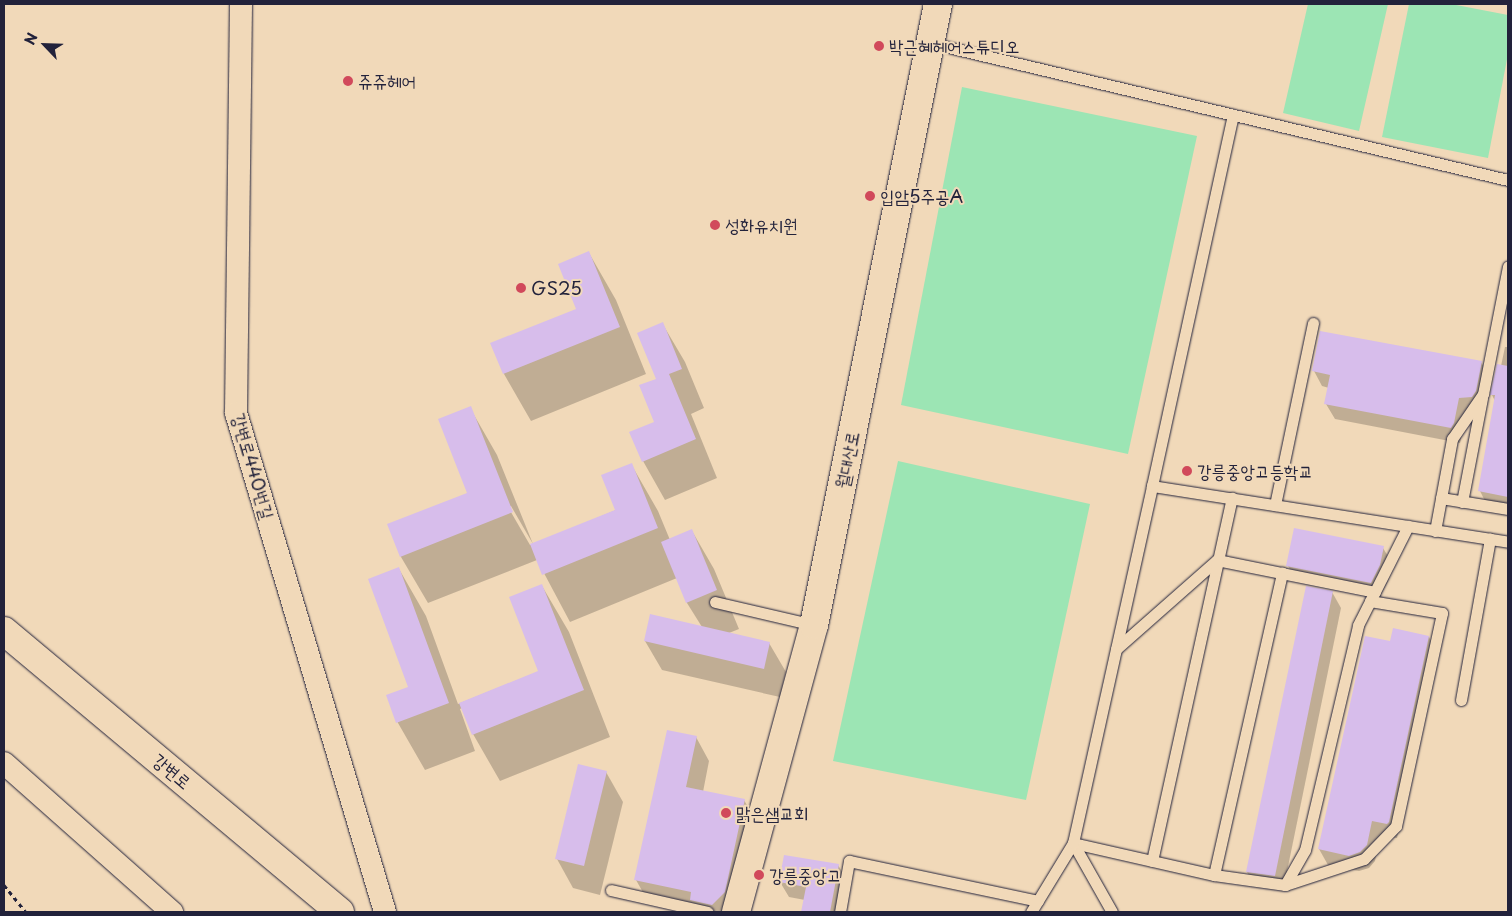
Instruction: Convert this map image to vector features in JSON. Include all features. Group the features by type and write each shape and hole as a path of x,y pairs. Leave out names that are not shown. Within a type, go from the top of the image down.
{"street":[{"name":"강변로440번길","path":"241,4 236,413 385,912"},
{"name":"월대산로","path":"736,912 814,625 938,4"},
{"name":"강변로","path":"4,631 340,912"},
{"path":"4,763 172,912"}],"lane":[{"path":"930,43 1508,180"},
{"path":"1031,912 1072,843 1233,115"},
{"path":"1462,502 1508,266"},
{"path":"1276,505 1312,323"},
{"path":"1435,531 1452,439 1483,394"},
{"path":"1152,486 1508,542"},
{"path":"1152,861 1232,498"},
{"path":"1441,498 1508,509"},
{"path":"1284,884 1305,850 1358,625 1408,526"},
{"path":"1461,700 1490,539"},
{"path":"1116,649 1217,560"},
{"path":"1072,843 1214,875 1284,884 1364,859 1396,826 1442,614 1282,573 1217,560"},
{"path":"1214,875 1282,573"},
{"path":"715,602 814,625"},
{"path":"1072,843 1112,912"},
{"path":"840,912 849,861 1038,901"},
{"path":"611,890 708,912"}],"path":[{"path":"4,885 26,912"}],"green space":[{"path":"1308,4 1388,4 1359,131 1283,113"},
{"path":"1409,4 1451,4 1508,15 1508,54 1488,158 1382,137"},
{"path":"962,87 1197,136 1128,454 901,405"},
{"path":"898,461 1090,504 1026,800 833,761"}],"building":[{"path":"589,251 620,327 503,374 490,343 576,309 558,264"},
{"path":"663,322 682,369 669,374 696,439 642,462 629,432 654,422 639,385 656,379 637,333"},
{"path":"1320,331 1482,361 1476,391 1472,397 1459,398 1454,423 1451,428 1324,404 1330,375 1312,371"},
{"path":"1497,364 1508,366 1508,497 1478,491 1495,395 1490,395"},
{"path":"471,406 513,512 400,557 387,524 467,493 438,419"},
{"path":"632,463 658,528 542,575 530,544 615,510 601,475"},
{"path":"1294,528 1384,546 1380,565 1371,583 1286,566"},
{"path":"692,529 717,590 686,603 661,542"},
{"path":"399,567 449,703 396,723 386,695 408,687 368,579"},
{"path":"542,584 584,690 472,735 459,703 538,671 509,597"},
{"path":"1306,586 1333,591 1275,876 1246,872"},
{"path":"650,614 770,642 764,669 644,641"},
{"path":"1393,628 1429,636 1389,822 1387,824 1372,821 1367,845 1360,852 1349,856 1318,849 1365,636 1390,641"},
{"path":"667,730 697,736 686,787 745,799 725,892 712,905 690,900 691,892 634,880"},
{"path":"578,764 607,771 584,866 555,859"},
{"path":"784,855 839,864 830,912 801,912 806,887 779,882"}],"place":[{"name":"박근혜헤어스튜디오","path":"879,46"},
{"name":"쥬쥬헤어","path":"348,81"},
{"name":"입암5주공A","path":"870,196"},
{"name":"성화유치원","path":"715,225"},
{"name":"GS25","path":"521,288"},
{"name":"강릉중앙고등학교","path":"1187,471"},
{"name":"맑은샘교회","path":"726,813"},
{"name":"강릉중앙고","path":"759,875"}]}
